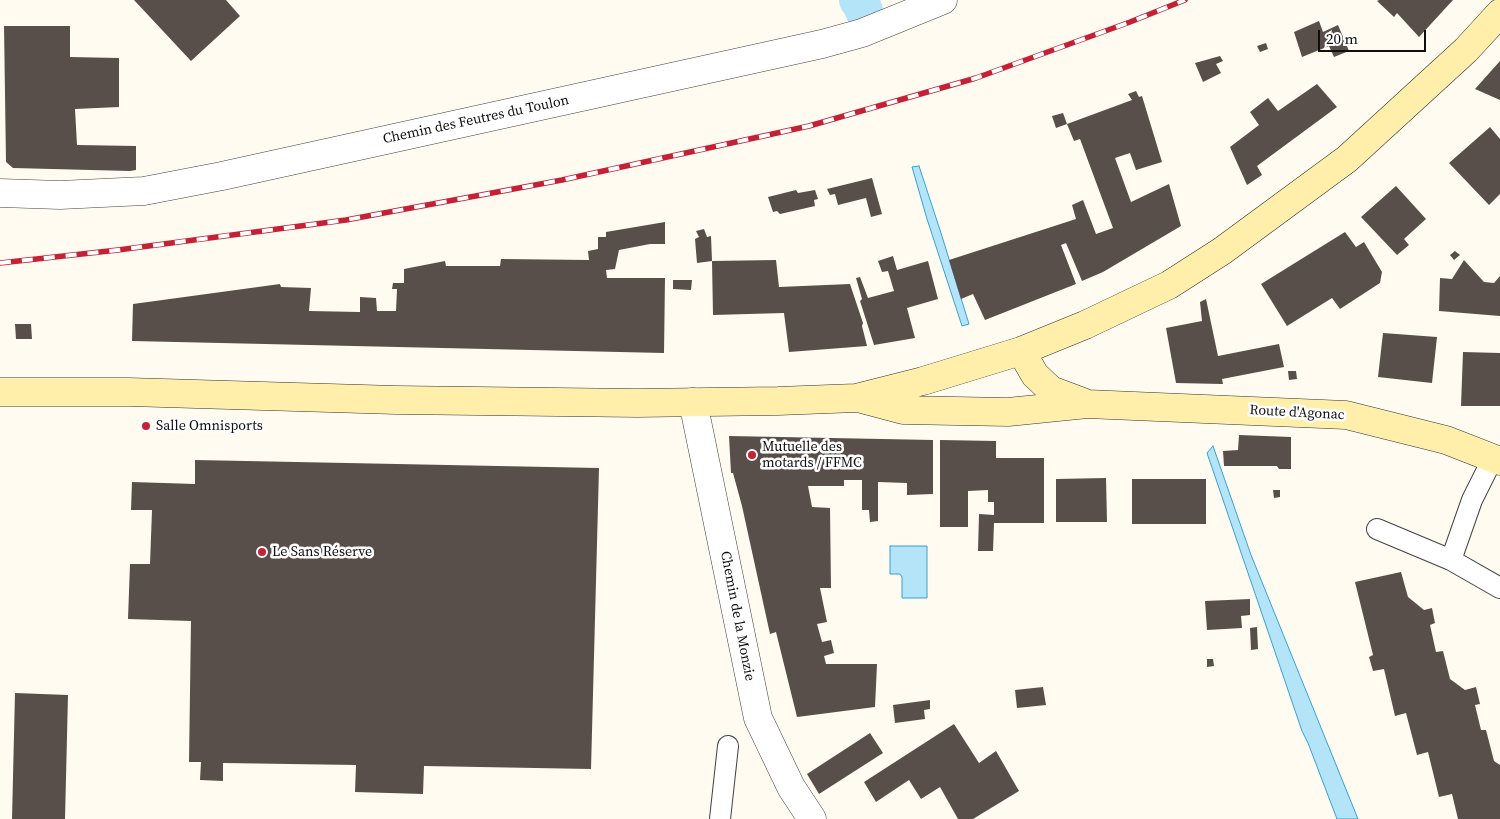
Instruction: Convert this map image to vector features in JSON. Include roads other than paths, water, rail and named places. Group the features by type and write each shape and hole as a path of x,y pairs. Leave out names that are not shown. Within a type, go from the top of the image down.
{"main road":[{"path":"0,392 129,392 396,400 637,403 856,398 923,381 1021,351 1085,325 1170,284 1222,251 1347,159 1466,50 1500,13"},
{"name":"Route d'Agonac","path":"1021,351 1035,375 1051,390 1087,404"},
{"name":"Route d'Agonac","path":"856,398 903,410 1008,412 1087,404 1346,415 1446,440 1498,456"}],"street":[{"name":"Chemin des Feutres du Toulon","path":"0,193 60,195 144,191 222,176 822,44 862,33 943,0"},
{"name":"Chemin de la Monzie","path":"693,402 758,718 791,786 812,819"}],"lane":[{"path":"1451,560 1472,500 1498,456"},
{"path":"1377,529 1451,560 1500,588"},
{"path":"720,819 728,746"}],"water":[{"path":"919,166 969,324 962,326 927,219 912,167"},
{"path":"1213,446 1251,555 1358,819 1337,819 1302,731 1207,453"},
{"path":"890,546 927,546 927,598 902,598 902,577 900,574 890,574"}],"waterway":[{"path":"858,0 864,11"}],"railway":[{"path":"0,263 118,250 346,220 562,180 809,126 976,78 1185,0"}],"place":[{"name":"Salle Omnisports","path":"146,426"},
{"name":"Mutuelle des motards / FFMC","path":"752,455"},
{"name":"Le Sans Réserve","path":"262,552"}]}
